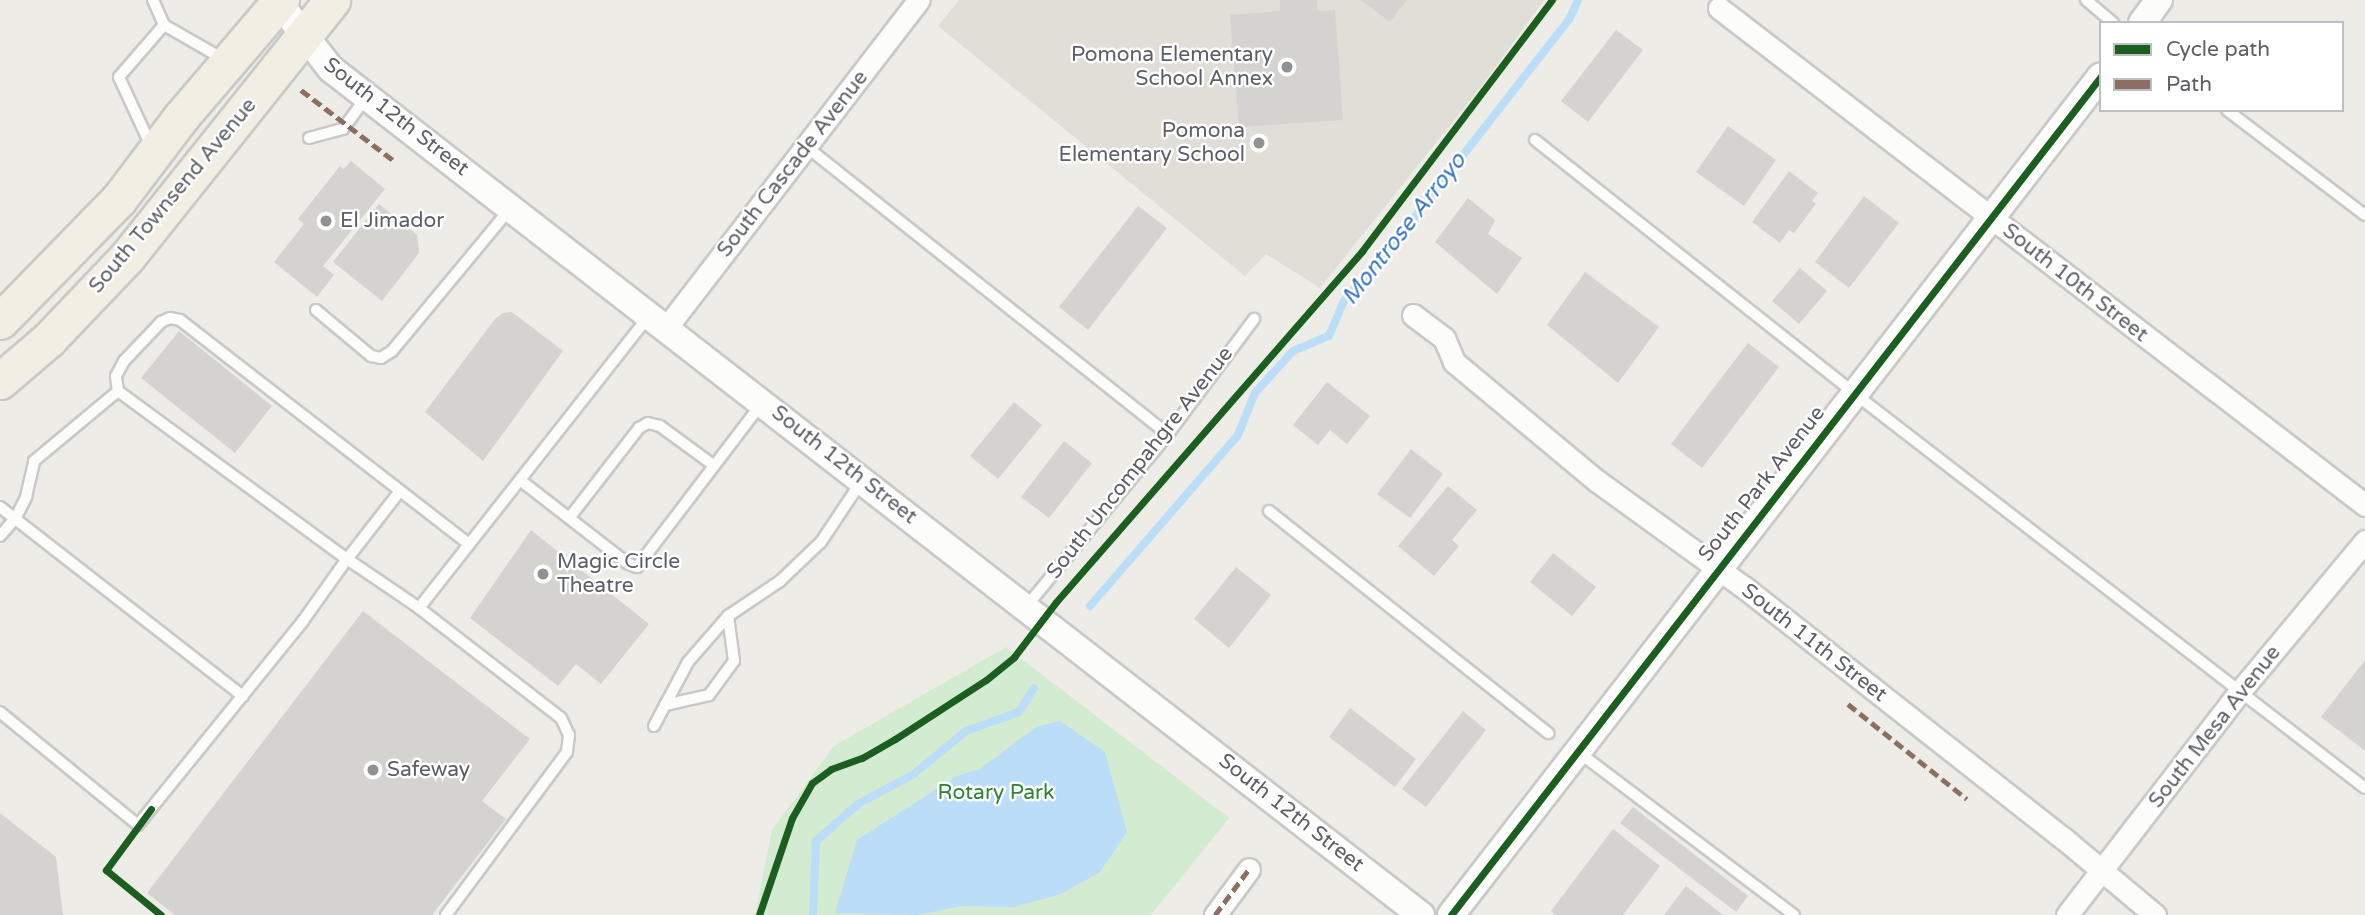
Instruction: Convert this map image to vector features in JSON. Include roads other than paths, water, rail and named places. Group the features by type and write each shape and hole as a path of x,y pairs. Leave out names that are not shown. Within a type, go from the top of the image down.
{"highway":[{"name":"South Townsend Avenue","path":"0,381 49,338 127,257 332,0"},
{"name":"South Townsend Avenue","path":"0,321 119,199 227,61 279,1"}],"street":[{"name":"South Cascade Avenue","path":"658,321 808,148 919,0"},
{"path":"2143,21 2159,0"},
{"name":"South 12th Street","path":"279,1 323,61 366,96 1421,915"},
{"name":"South 10th Street","path":"1719,9 2365,505"},
{"name":"South Park Avenue","path":"1451,915 2099,79"},
{"name":"South 11th Street","path":"1413,315 1444,338 1454,362 1587,472 1718,569 2063,838 2155,915"},
{"name":"South Mesa Avenue","path":"2067,915 2241,691 2365,541"},
{"path":"1215,915 1250,869"}],"lane":[{"path":"153,0 164,25 227,61"},
{"path":"2086,0 2111,21"},
{"path":"154,152 119,77 164,25"},
{"path":"309,138 342,129 366,96"},
{"path":"2230,112 2365,215"},
{"path":"1535,140 1855,394 2365,788"},
{"path":"808,148 1168,434"},
{"path":"316,310 371,356 381,358 392,351 512,207"},
{"path":"446,915 567,752 569,735 561,718 419,608 347,559 118,391 116,376 124,361 162,322 170,318 180,320 469,544"},
{"name":"South Uncompahgre Avenue","path":"1026,607 1168,434 1254,319"},
{"path":"419,608 520,480 658,321"},
{"path":"0,536 15,520 26,497 34,461 118,391"},
{"path":"520,480 627,563 637,567 762,401"},
{"path":"570,517 639,428 648,423 660,426 713,465"},
{"path":"654,726 688,662 728,616 780,581 821,542 862,480"},
{"path":"0,712 138,825 303,621 400,491"},
{"path":"0,507 243,695"},
{"path":"1269,511 1548,733"},
{"path":"665,705 709,695 734,661 728,616"},
{"path":"1577,751 1794,915"}],"water":[{"path":"1060,721 1105,752 1127,832 1100,872 1061,894 1014,907 961,906 918,915 835,913 857,840 957,776 980,769 1036,727"}],"waterway":[{"name":"Montrose Arroyo","path":"1090,606 1238,435 1255,393 1293,351 1329,336 1344,301 1410,223 1570,18 1578,0"},
{"name":"Montrose Arroyo","path":"813,915 816,841 858,804 914,774 966,731 1019,712 1034,688"}],"place":[{"name":"Pomona Elementary School Annex","path":"1287,67"},
{"name":"Pomona Elementary School","path":"1259,143"},
{"name":"El Jimador","path":"326,221"},
{"name":"Magic Circle Theatre","path":"543,574"},
{"name":"Safeway","path":"373,770"}],"park label":[{"name":"Rotary Park","path":"996,793"}]}
